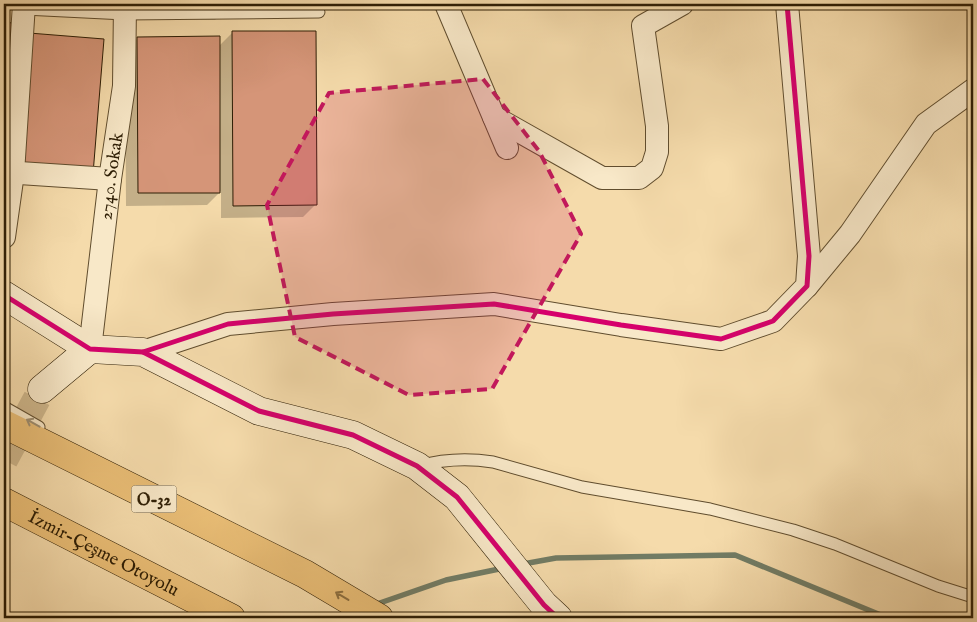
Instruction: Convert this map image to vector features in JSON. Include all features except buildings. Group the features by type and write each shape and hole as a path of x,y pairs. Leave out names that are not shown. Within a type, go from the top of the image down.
{"highway":[{"name":"O-32","path":"4,424 305,574 379,618"},
{"name":"İzmir-Çeşme Otoyolu","path":"4,502 231,618"}],"street":[{"path":"446,4 507,148"},
{"path":"494,117 602,178 639,178 652,168 657,152 657,126 643,26 682,4"},
{"path":"787,4 809,256 808,286"},
{"path":"4,237 17,7"},
{"name":"2740. Sokak","path":"90,350 110,179 124,86 125,9"},
{"path":"4,295 90,350 143,352 228,324 333,314 494,304 721,339 773,321 808,286 850,234 926,124 973,90"},
{"path":"8,172 110,179"},
{"path":"42,389 90,350"},
{"path":"143,352 259,411 354,435 417,466 457,496 544,605 558,618"}],"lane":[{"path":"17,7 319,12"},
{"path":"4,407 47,431"},
{"path":"73,445 305,574"},
{"path":"417,466 452,459 493,462 582,487 710,509 750,518 835,544 938,586 973,597"}],"highlighted area":[{"path":"483,79 539,151 581,234 492,389 409,395 295,337 267,205 329,93"}],"waterway":[{"path":"523,564 556,558 735,555 888,618"},
{"path":"374,605 446,580 504,568"},
{"path":"336,618 353,612"}],"tunnel":[{"path":"4,460 42,389"}],"cycle path":[{"path":"143,352 228,324 333,314 494,304 721,339 773,321 807,286 809,256 787,4"},
{"path":"4,295 90,349 143,352 259,411 353,435 417,466 457,497 544,605 558,618"}]}
